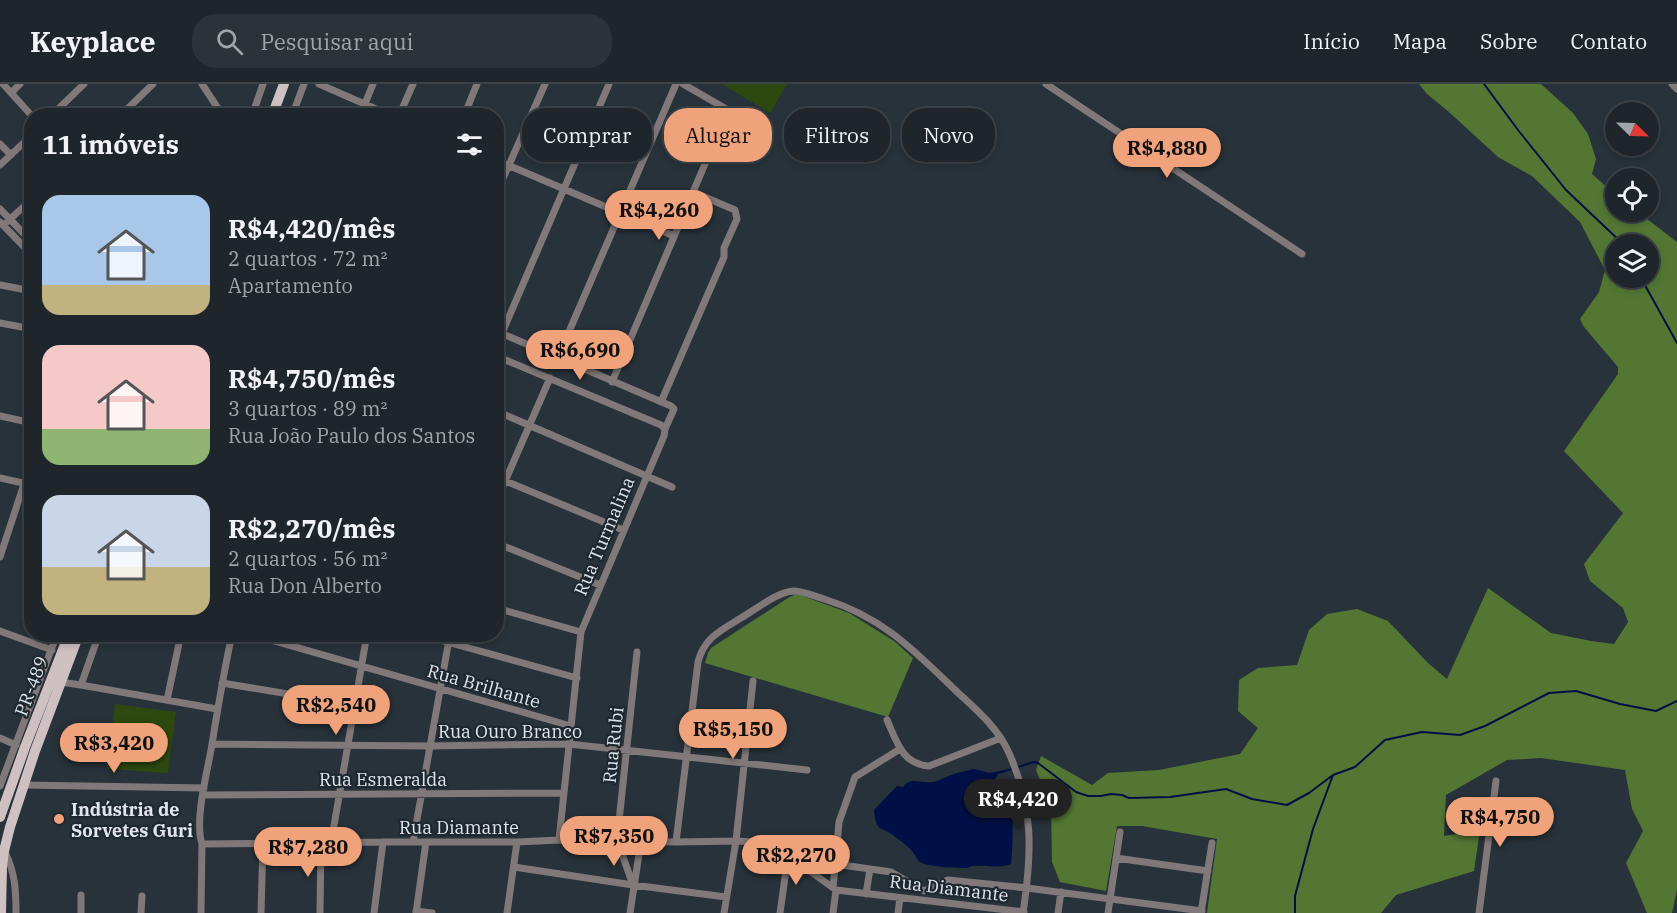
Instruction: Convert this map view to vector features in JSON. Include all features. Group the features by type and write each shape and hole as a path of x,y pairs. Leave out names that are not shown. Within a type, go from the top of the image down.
{"main road":[{"path":"275,108 284,84"},
{"name":"PR-489","path":"0,815 66,642"},
{"name":"PR-489","path":"2,913 4,851 10,827 35,751 76,642"},
{"path":"0,815 6,817 10,827"}],"street":[{"path":"3,84 25,108"},
{"path":"11,93 20,84"},
{"path":"59,108 84,84"},
{"path":"128,108 153,84"},
{"path":"202,84 218,108"},
{"path":"255,108 263,84"},
{"path":"295,108 304,84"},
{"path":"319,84 373,108"},
{"path":"363,108 373,84"},
{"path":"402,108 412,84"},
{"path":"467,108 477,84"},
{"path":"504,176 544,84"},
{"path":"504,321 609,84"},
{"path":"558,357 676,84"},
{"path":"612,381 728,110 683,84"},
{"path":"1046,84 1302,254"},
{"path":"1672,84 1677,88"},
{"path":"0,165 24,143"},
{"path":"0,144 11,155"},
{"path":"504,163 674,236"},
{"path":"504,334 661,402 724,257 724,248 737,219 735,210 693,192"},
{"path":"24,206 2,224 24,247"},
{"path":"0,209 24,234"},
{"path":"0,285 24,290"},
{"path":"0,323 24,328"},
{"path":"504,359 661,425 664,429"},
{"path":"550,378 505,481 623,530"},
{"name":"Rua Turmalina","path":"559,840 581,632 674,409 661,402"},
{"path":"504,415 672,487"},
{"path":"0,416 24,421"},
{"path":"0,478 24,484"},
{"path":"0,557 24,495"},
{"path":"504,546 600,585"},
{"path":"676,842 700,652 720,631 785,592 802,592 848,608 895,635 911,647 993,726 1015,768 1026,801 1030,826 1024,913"},
{"path":"504,610 581,632"},
{"path":"0,631 24,640"},
{"path":"30,642 52,650"},
{"path":"0,786 54,642"},
{"path":"81,685 96,642"},
{"path":"167,700 179,642"},
{"path":"201,913 202,844 199,834 203,792 230,642"},
{"name":"Rua Brilhante","path":"278,642 571,726"},
{"path":"331,843 366,642"},
{"path":"445,642 577,678"},
{"path":"412,842 448,643"},
{"name":"Rua Rubi","path":"617,840 638,652"},
{"path":"724,913 736,841 753,681"},
{"path":"60,682 217,709"},
{"path":"222,683 355,705"},
{"path":"887,720 900,749 917,765 929,766 1001,738"},
{"path":"0,738 16,745"},
{"name":"Rua Ouro Branco","path":"212,744 429,746 569,744 807,770"},
{"path":"833,913 839,822 855,777 900,749"},
{"path":"1479,913 1496,780"},
{"name":"Rua Esmeralda","path":"24,785 339,795 563,793"},
{"path":"1108,913 1120,832"},
{"name":"Rua Diamante","path":"202,844 559,840 771,843 834,889 963,909 1024,913"},
{"path":"617,840 633,885"},
{"path":"630,913 642,841"},
{"path":"261,913 262,842"},
{"path":"374,913 383,842"},
{"path":"426,842 416,912 432,913"},
{"path":"507,913 517,842"},
{"path":"320,913 321,843"},
{"path":"835,868 842,865 891,872 924,891 948,880 1061,892 1201,912 1212,843"},
{"path":"4,851 15,878 16,913"},
{"path":"780,913 788,856"},
{"path":"1116,858 1208,871"},
{"path":"514,867 726,897"},
{"path":"866,894 870,869"},
{"path":"1058,913 1061,892"},
{"path":"81,895 81,913"},
{"path":"141,913 142,896"},
{"path":"898,913 900,898"}],"green space":[{"path":"722,84 787,84 772,110 762,108"},
{"path":"1419,84 1541,84 1573,113 1588,134 1596,159 1592,174 1605,185 1605,222 1651,222 1677,242 1677,890 1672,913 1647,913 1626,863 1643,831 1632,809 1625,770 1541,758 1507,760 1446,795 1444,836 1480,830 1474,871 1396,895 1381,913 1207,913 1217,839 1142,826 1117,826 1106,891 1060,882 1052,862 1051,807 1036,770 1041,756 1092,785 1108,773 1159,770 1240,754 1258,728 1238,711 1239,680 1258,668 1297,665 1309,630 1327,614 1357,609 1388,621 1428,663 1447,679 1488,588 1551,633 1614,644 1628,622 1623,608 1590,581 1584,564 1623,513 1564,451 1618,374 1618,367 1584,327 1580,319 1599,292 1605,270 1580,222 1532,176 1498,157 1427,94"},
{"path":"794,595 800,595 849,613 894,641 913,658 888,717 705,663 711,648"},
{"path":"115,704 176,712 168,773 107,769"}],"shaded area":[{"path":"974,769 990,773 1004,770 998,774 993,783 999,781 1010,793 1013,824 1011,864 966,868 924,864 905,844 881,829 876,823 874,810 897,786 903,787 913,781 936,781"}],"waterway":[{"path":"1484,84 1566,190 1612,234"},
{"path":"1647,288 1677,343"},
{"path":"1002,772 1034,762 1038,763 1076,792 1088,796 1111,794 1129,798 1170,797 1226,789 1252,799 1287,805 1309,793 1333,775 1355,767 1385,740 1422,732 1460,735 1485,726 1549,693 1576,691 1620,704 1656,711 1677,701"},
{"path":"1295,913 1295,896 1313,829 1333,775"}],"place":[{"name":"Indústria de Sorvetes Guri","path":"59,819"}]}
